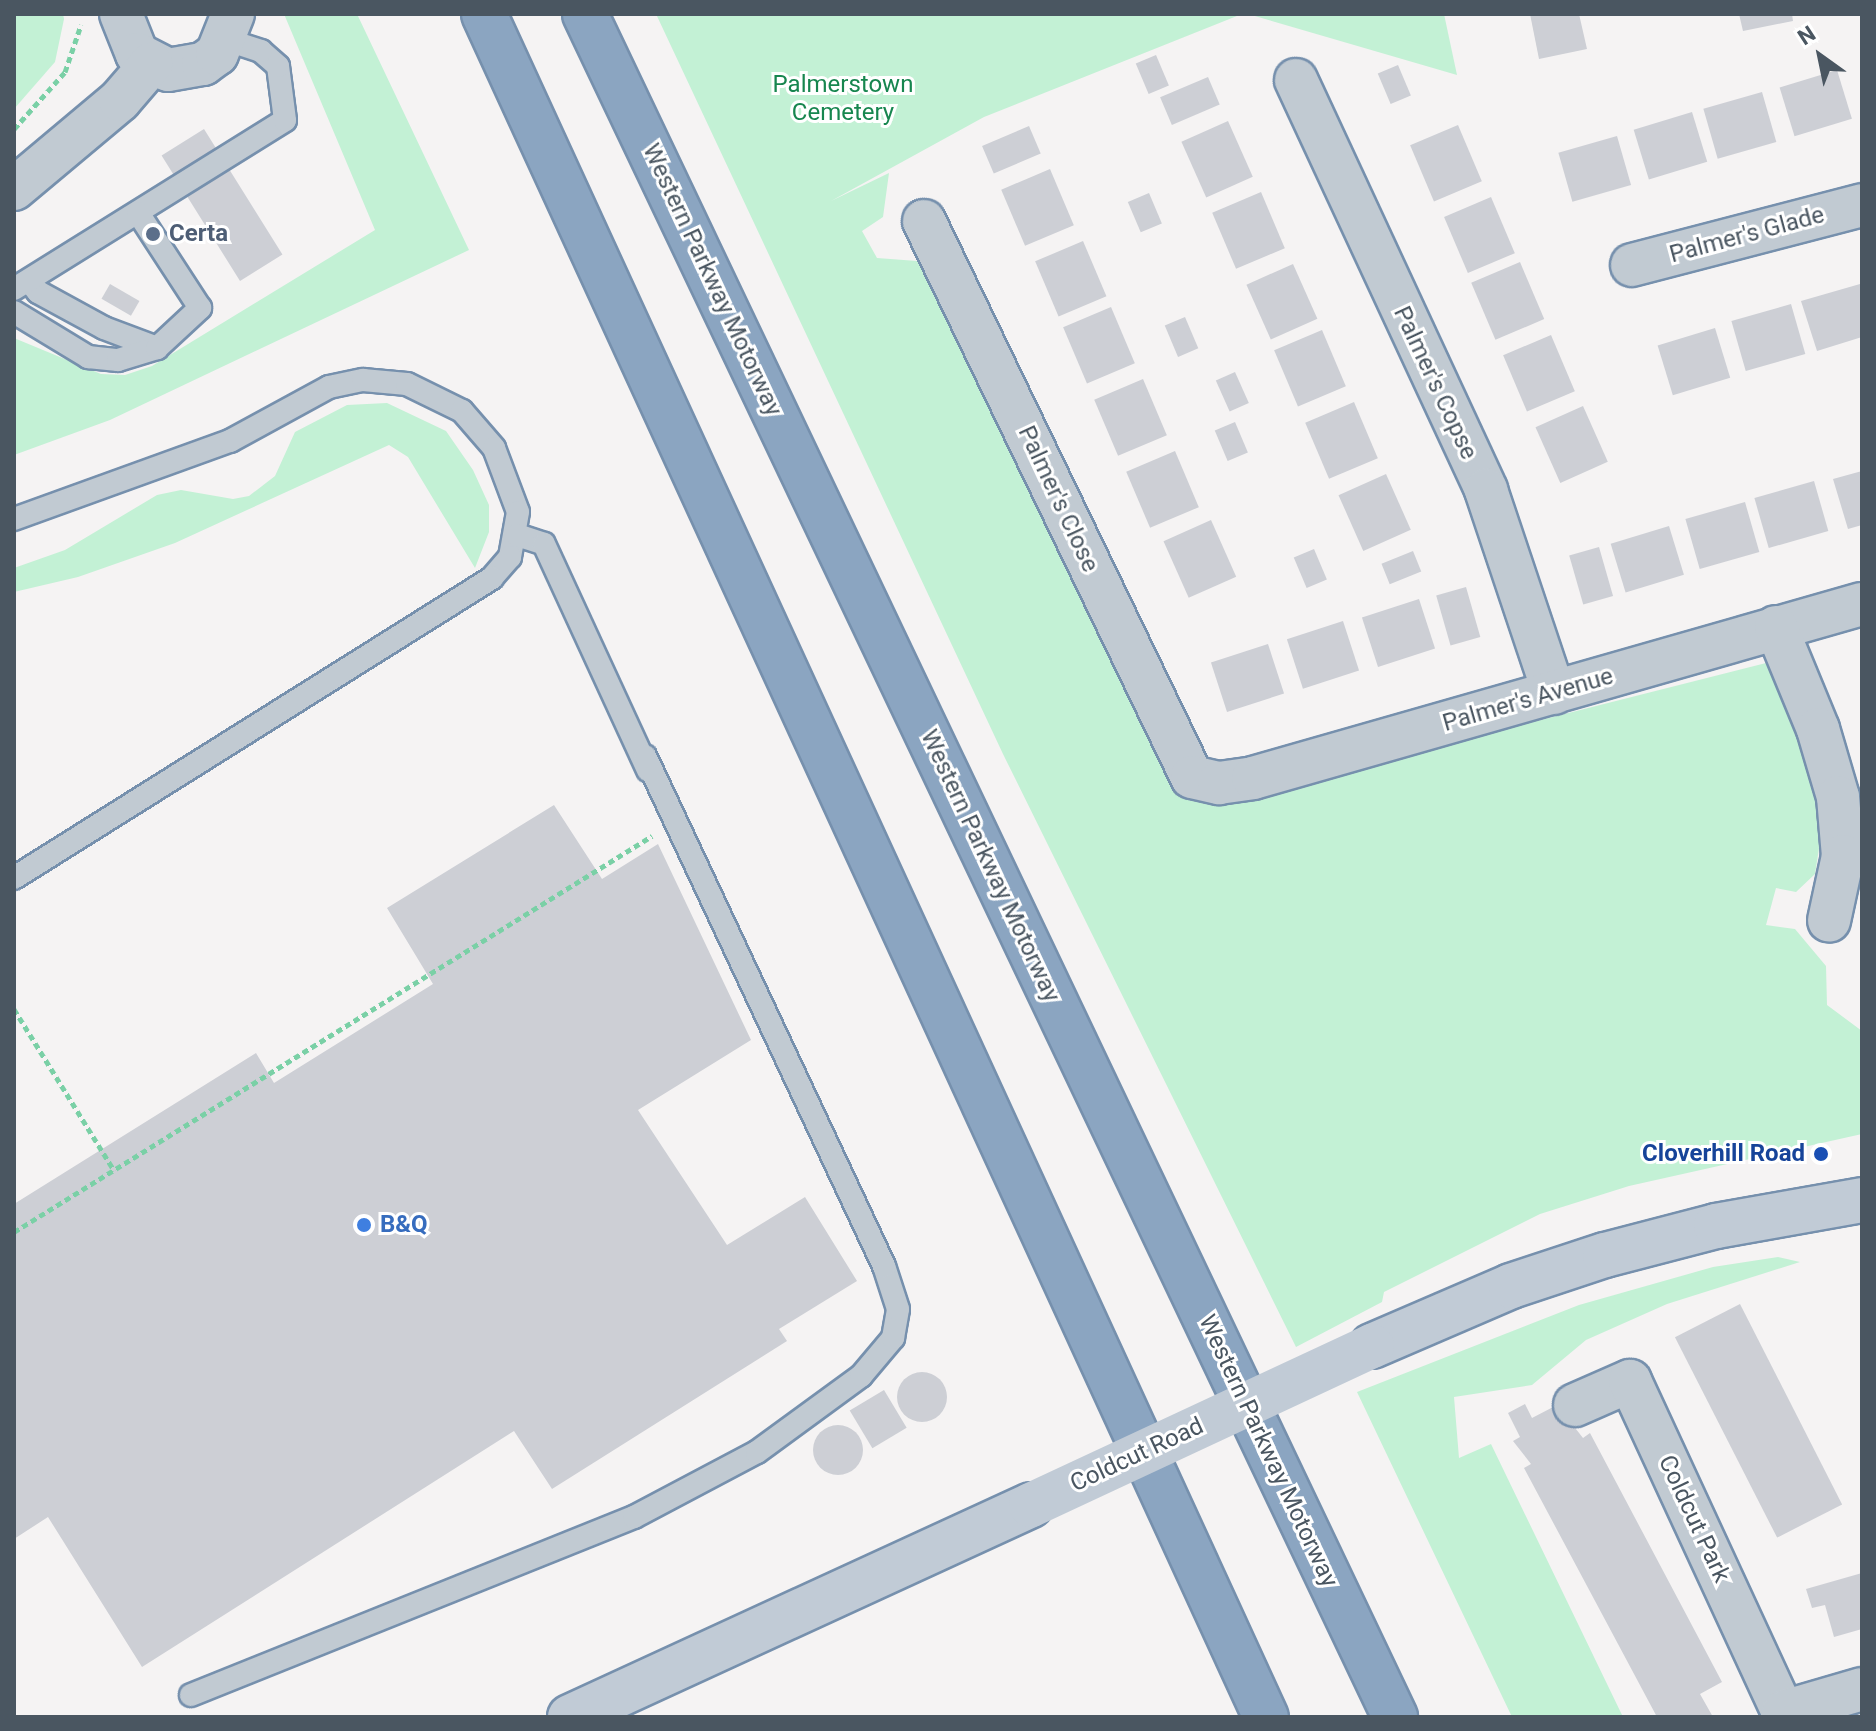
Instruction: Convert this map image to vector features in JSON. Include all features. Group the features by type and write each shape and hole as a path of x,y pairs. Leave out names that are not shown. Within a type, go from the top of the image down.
{"highway":[{"path":"484,14 1266,1717"},
{"name":"Western Parkway Motorway","path":"585,14 1395,1717"}],"main road":[{"name":"Coldcut Road","path":"570,1717 1372,1346 1511,1286 1605,1255 1810,1207 1862,1200"}],"street":[{"path":"121,14 127,40 151,64 177,70 203,64 230,27"},
{"path":"14,189 120,100 151,64"},
{"name":"Palmer's Copse","path":"1296,80 1486,490 1554,693"},
{"name":"Palmer's Glade","path":"1632,265 1862,205"},
{"name":"Palmer's Close","path":"924,221 1192,777"},
{"name":"Palmer's Avenue","path":"1192,777 1219,783 1253,778 1862,604"},
{"path":"1776,627 1818,729 1838,797 1843,856 1829,921"},
{"name":"Coldcut Road","path":"1810,1207 1862,1188"},
{"name":"Coldcut Park","path":"1575,1405 1630,1381 1783,1714 1862,1689"}],"lane":[{"path":"22,286 285,120 278,66 230,27"},
{"path":"14,312 88,357 118,360 157,348 200,308 138,213"},
{"path":"22,286 104,328 157,348"},
{"path":"14,519 230,441 329,387 378,380 428,391 480,429 513,489 517,535 510,557 492,578 14,878"},
{"path":"191,1695 634,1517 757,1452 861,1376 893,1338 898,1309 884,1266 544,544 517,535"},
{"path":"644,783 645,756"}],"path":[{"path":"14,129 65,72 82,14"},
{"path":"14,1232 648,837 657,834 663,842"},
{"path":"14,1009 114,1170"}],"green space":[{"path":"14,14 63,14 64,19 55,62 14,109"},
{"path":"284,14 357,14 469,250 110,420 14,455 14,338 101,374 125,375 152,366 375,230"},
{"name":"Palmerstown Cemetery","path":"656,14 1242,14 984,117 831,201 889,173 883,217 862,231 877,258 917,261 953,320 1159,761 1186,797 1240,796 1770,662 1812,764 1820,842 1815,874 1796,892 1776,888 1766,925 1795,929 1826,966 1827,1005 1862,1031 1862,1134 1629,1186 1540,1214 1384,1292 1382,1302 1296,1347 1003,754"},
{"path":"1248,14 1444,14 1457,75"},
{"path":"387,403 446,431 473,470 489,505 489,532 475,568 408,457 389,445 175,543 78,577 14,592 14,568 65,550 157,495 181,490 233,499 249,496 275,476 295,432 347,405"},
{"path":"1778,1257 1800,1262 1667,1304 1586,1340 1532,1385 1454,1397 1459,1458 1491,1444 1623,1717 1512,1717 1357,1392 1579,1305 1713,1267"}],"building":[{"path":"1530,14 1579,14 1587,49 1539,59"},
{"path":"1739,14 1792,14 1793,21 1743,31"},
{"path":"1156,55 1169,85 1149,94 1136,64"},
{"path":"1398,65 1411,95 1391,104 1378,74"},
{"path":"1837,70 1852,119 1795,136 1780,88"},
{"path":"1208,77 1220,105 1172,125 1160,97"},
{"path":"1762,92 1776,142 1718,159 1703,109"},
{"path":"1692,112 1707,162 1649,180 1634,130"},
{"path":"1228,121 1253,177 1206,197 1181,142"},
{"path":"1458,125 1482,181 1434,201 1410,145"},
{"path":"1029,126 1041,154 994,174 982,146"},
{"path":"204,129 282,255 240,281 162,155"},
{"path":"1617,136 1631,185 1572,202 1558,153"},
{"path":"1050,169 1074,225 1025,246 1001,190"},
{"path":"1261,192 1285,248 1236,269 1212,213"},
{"path":"1149,193 1162,223 1141,232 1128,202"},
{"path":"1491,197 1515,253 1468,273 1444,217"},
{"path":"1083,241 1106,296 1059,317 1035,261"},
{"path":"1520,262 1544,319 1495,340 1471,283"},
{"path":"1293,264 1317,319 1271,340 1246,285"},
{"path":"110,284 139,301 131,316 102,299"},
{"path":"1860,284 1862,337 1817,351 1801,301"},
{"path":"1791,304 1805,354 1746,371 1731,321"},
{"path":"1111,307 1135,363 1087,383 1063,327"},
{"path":"1185,317 1198,348 1178,357 1165,326"},
{"path":"1715,328 1730,378 1673,395 1658,346"},
{"path":"1322,330 1346,386 1298,406 1274,350"},
{"path":"1551,335 1575,391 1527,411 1503,355"},
{"path":"1235,372 1249,403 1230,412 1216,381"},
{"path":"1143,379 1167,435 1118,456 1094,400"},
{"path":"1354,402 1378,458 1329,479 1305,423"},
{"path":"1583,406 1608,462 1560,483 1535,427"},
{"path":"1235,422 1248,452 1228,461 1215,431"},
{"path":"1175,451 1199,507 1150,528 1126,472"},
{"path":"1862,471 1862,525 1848,529 1833,479"},
{"path":"1386,474 1411,530 1363,551 1338,495"},
{"path":"1814,481 1828,531 1769,548 1754,498"},
{"path":"1745,502 1759,552 1700,569 1685,519"},
{"path":"1211,520 1236,577 1189,598 1163,541"},
{"path":"1669,526 1684,575 1626,593 1611,544"},
{"path":"1599,547 1613,596 1583,605 1569,556"},
{"path":"1314,549 1327,579 1307,588 1294,558"},
{"path":"1413,551 1421,571 1390,584 1381,564"},
{"path":"1466,587 1480,637 1451,646 1436,596"},
{"path":"1419,599 1435,648 1378,667 1362,618"},
{"path":"1343,621 1359,670 1303,689 1287,639"},
{"path":"1268,644 1284,693 1227,712 1211,663"},
{"name":"B&Q","path":"554,805 602,879 658,844 751,1040 638,1110 727,1245 805,1197 857,1281 779,1329 787,1341 552,1489 514,1431 142,1667 48,1517 14,1539 14,1204 256,1053 274,1083 433,984 387,908"},
{"path":"1740,1304 1842,1504 1777,1538 1675,1337"},
{"path":"922,1372 940,1379 947,1397 940,1415 922,1422 904,1415 897,1397 904,1379"},
{"path":"884,1390 907,1428 872,1448 850,1411"},
{"path":"1525,1404 1532,1418 1557,1405 1583,1438 1590,1433 1722,1682 1700,1694 1713,1717 1657,1717 1524,1468 1531,1464 1513,1441 1520,1437 1508,1413"},
{"path":"838,1425 856,1432 863,1450 856,1468 838,1475 820,1468 813,1450 820,1432"},
{"path":"1862,1573 1862,1629 1834,1637 1825,1605 1812,1608 1806,1589"}],"place":[{"name":"Certa","path":"153,234"},
{"name":"Cloverhill Road","path":"1821,1154"},
{"name":"B&Q","path":"364,1225"}]}
